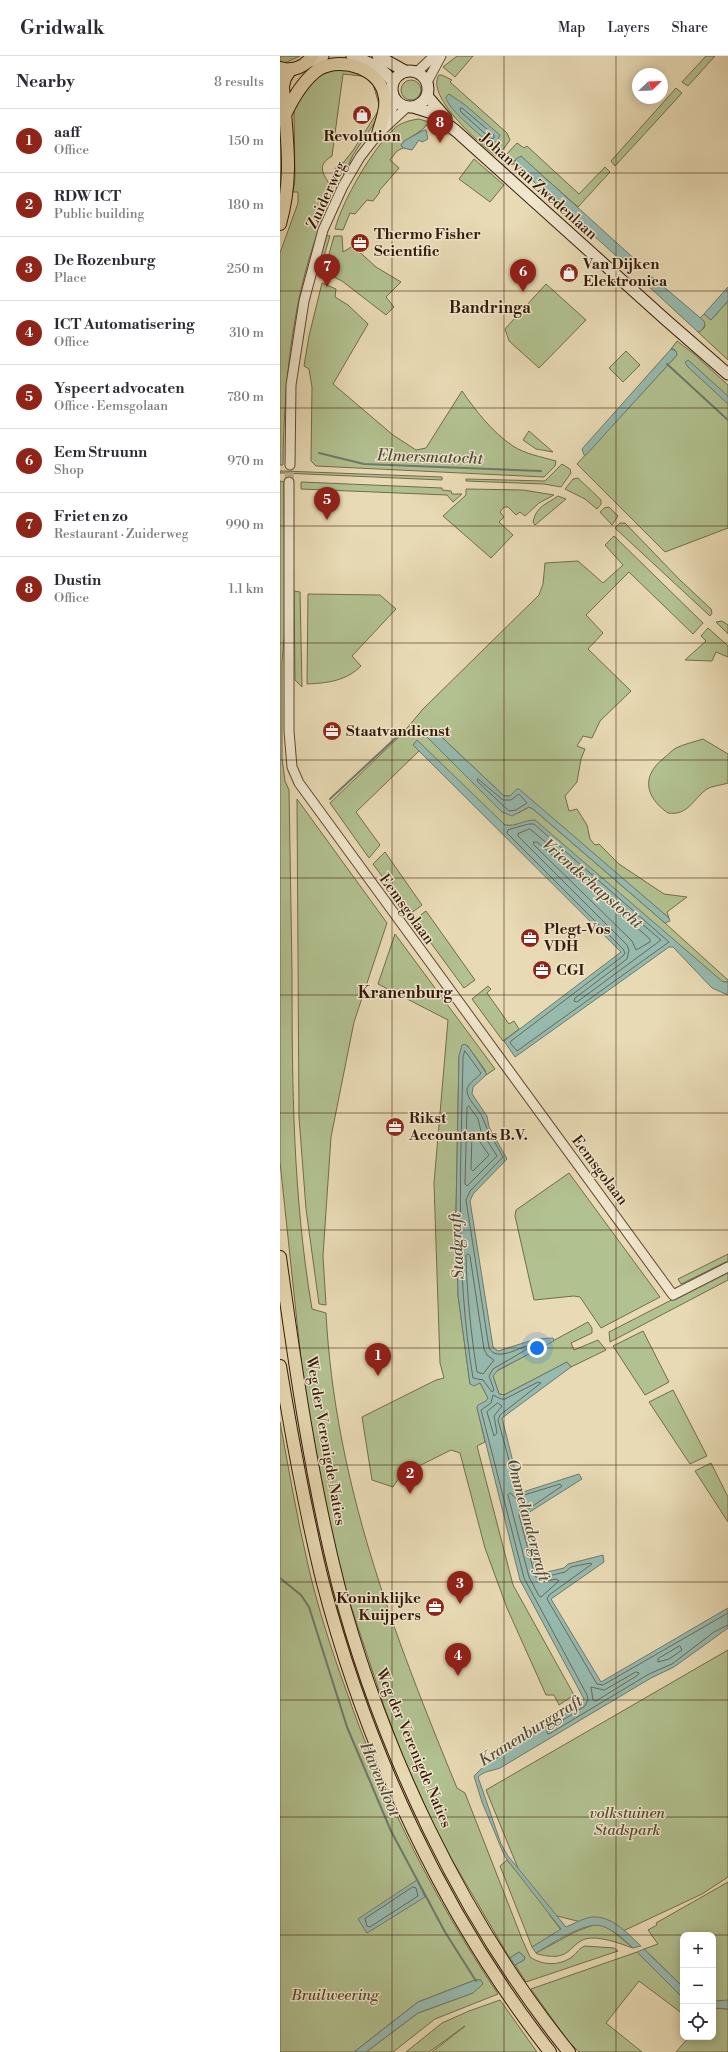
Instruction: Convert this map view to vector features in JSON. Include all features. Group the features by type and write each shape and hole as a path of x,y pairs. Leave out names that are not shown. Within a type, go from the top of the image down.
{"main road":[{"path":"280,224 288,185 289,161 285,116 285,69 301,67 310,59 323,56"},
{"path":"352,56 381,70 393,83"},
{"path":"378,56 405,71 417,72 427,82 427,96 420,104 410,107 395,98 392,91 393,83 396,77 405,71"},
{"path":"285,116 299,90 318,69 334,63 351,64 371,73 382,87 385,104 378,134"},
{"name":"Johan van Zwedenlaan","path":"427,96 456,131"},
{"name":"Johan van Zwedenlaan","path":"410,107 432,113 456,131 728,374"},
{"name":"Weg der Verenigde Naties","path":"280,1257 292,1343 322,1514 339,1585 367,1677 410,1788 457,1882 512,1973 569,2052"},
{"name":"Weg der Verenigde Naties","path":"280,1366 298,1468 323,1583 350,1672 376,1744 408,1816 448,1896 496,1975 550,2052"}],"street":[{"path":"417,72 434,56"},
{"path":"427,82 441,56"},
{"name":"Zuiderweg","path":"290,465 291,385 304,301 323,230 349,175 378,134 394,105 395,98"},
{"name":"Zuiderweg","path":"378,134 410,107"},
{"name":"Eemsgolaan","path":"289,482 290,751 294,774 331,829 673,1295 728,1267"}],"green space":[{"path":"280,56 300,56 283,64 280,62"},
{"path":"457,56 473,56 455,77 443,67"},
{"path":"706,56 715,56 688,86 682,82"},
{"path":"337,65 357,69 372,77 380,87 382,99 381,113 353,155 345,173 341,175 337,174 335,170 337,166 344,162 354,149 380,108 371,77 343,74 332,156 323,165 322,170 334,195 320,226 309,258 294,327 286,397 283,465 280,465 280,253 298,203 298,192 293,192 295,179 294,111 301,93 322,70"},
{"path":"439,75 452,80 450,82 507,133 510,140 502,151 496,156 467,131 447,107 440,95 437,84"},
{"path":"411,80 418,83 421,90 418,97 411,100 404,97 401,90 404,83"},
{"path":"676,88 682,93 615,166 611,161 662,104 668,104 668,97"},
{"path":"280,91 282,151 280,204"},
{"path":"419,119 429,122 423,129 401,145 403,148 397,151 390,160 399,168 379,191 380,192 373,201 367,200 355,214 350,213 343,230 335,229 344,204 378,147 396,127"},
{"path":"517,143 524,148 527,146 579,194 605,167 610,172 578,207 521,157 514,161 514,164 508,165 502,161"},
{"path":"474,159 504,185 490,202 459,179"},
{"path":"325,235 330,236 319,273 316,266"},
{"path":"334,236 342,236 343,252 353,246 376,267 401,282 386,297 394,307 386,315 342,281 324,272"},
{"path":"322,283 336,289 335,297 348,305 368,324 333,384 393,435 416,450 426,448 462,391 485,421 505,440 523,451 556,461 555,466 544,477 316,466 311,461 312,387 309,369 304,366 309,336"},
{"path":"546,284 586,320 539,368 509,341 505,329"},
{"path":"728,301 728,360 698,332 704,328 705,325 700,318 704,314 711,320"},
{"path":"677,341 694,354 728,385 728,528 665,552 577,464 677,355 674,349 671,349"},
{"path":"626,351 640,365 623,382 609,368"},
{"path":"529,431 553,452 536,449 523,440"},
{"path":"562,464 570,469 571,473 561,487 544,484 466,481 466,479 545,481"},
{"path":"280,471 442,477 442,480 280,473"},
{"path":"578,478 601,500 601,504 597,509 585,499 565,489 573,479"},
{"path":"280,481 284,482 285,628 282,662 282,758 285,781 289,790 293,1099 297,1183 312,1309 326,1313 332,1376 341,1437 371,1556 390,1614 433,1730 457,1788 465,1793 530,1957 541,1962 552,1964 563,1962 585,1946 614,1948 618,1951 526,1982 515,1965 524,1960 525,1957 519,1952 510,1958 506,1952 451,1858 429,1815 403,1757 384,1706 347,1594 329,1523 305,1397 280,1162"},
{"path":"301,482 442,488 442,490 451,491 452,494 462,494 453,502 447,495 301,489"},
{"path":"466,489 523,490 554,495 539,503 525,516 520,512 516,515 508,507 504,507 500,512 504,517 499,522 513,535 491,558 443,516 466,495"},
{"path":"558,496 566,499 535,525 533,522 534,517 539,509"},
{"path":"609,507 618,516 612,525 600,512 604,508"},
{"path":"620,523 625,523 680,580 711,609 712,613 710,616 615,528"},
{"path":"614,536 703,623 693,634 629,572 586,615 603,633 588,649 631,691 600,721 592,738 583,736 577,746 585,749 581,759 577,782 565,796 569,811 577,809 587,825 590,839 595,845 599,844 619,864 664,894 687,897 667,912 669,918 517,789 510,796 504,796 431,727 518,813 529,807 533,809 665,923 728,980 728,982 723,982 514,826 505,825 500,822 417,741 413,745 419,751 356,812 380,845 369,858 330,803 402,734 423,709 539,595 543,584 545,563 578,561 603,583 623,565 605,545"},
{"path":"294,591 300,592 302,687 295,680"},
{"path":"308,594 380,595 396,609 352,656 361,666 343,678 329,682 307,684"},
{"path":"722,621 728,625 728,634 716,622"},
{"path":"708,628 728,646 728,657 716,652 712,661 685,660 706,641 701,636"},
{"path":"703,739 728,754 728,783 707,789 690,806 681,812 668,813 654,800 651,793 649,779 652,772 657,765 674,749"},
{"path":"297,799 387,923 354,1022 331,1137 323,1256 326,1305 319,1304 306,1209 299,1117"},
{"path":"385,852 422,905 410,914 373,864"},
{"path":"426,911 475,980 464,988 414,920"},
{"path":"395,934 495,1069 486,1075 485,1070 467,1045 459,1056 456,1212 458,1295 470,1384 480,1383 488,1398 488,1400 477,1407 485,1442 477,1446 513,1585 574,1695 559,1705 554,1695 546,1695 507,1608 485,1548 460,1453 451,1450 401,1475 393,1487 372,1480 362,1417 436,1380 444,1378 440,1363 434,1183 448,1020 378,984"},
{"path":"488,986 491,989 487,993 509,1024 514,1021 519,1029 503,1041 472,999"},
{"path":"569,1173 660,1297 601,1328 580,1297 574,1296 534,1300 515,1216 516,1210"},
{"path":"728,1254 728,1261 681,1284 678,1279"},
{"path":"728,1271 728,1280 610,1342 609,1332"},
{"path":"588,1322 592,1328 592,1333 571,1343 574,1350 598,1340 606,1350 571,1367 567,1362 504,1395 499,1394 493,1376 495,1372"},
{"path":"643,1331 669,1382 645,1395 613,1346"},
{"path":"673,1390 707,1456 690,1464 649,1402"},
{"name":"Bruilweering","path":"280,1422 300,1530 312,1581 320,1613 340,1675 377,1770 412,1846 452,1921 498,1994 435,2019 393,2052 366,2052 418,2013 473,1993 481,1980 475,1980 418,2002 354,2052 280,2052"},
{"path":"711,1463 728,1497 728,1522 695,1471"},
{"name":"volkstuinen Stadspark","path":"728,1650 728,1877 702,1894 621,1932 610,1929 633,1948 610,1940 591,1938 581,1941 568,1952 560,1956 537,1954 536,1953 575,1932 593,1925 549,1914 561,1930 532,1947 500,1866 507,1860 522,1878 486,1790"},
{"path":"728,1882 728,2009 716,2003 716,1932 680,1932 680,1984 644,1949 658,1944 648,1930 657,1925 656,1923"},
{"path":"637,1952 680,1995 680,2012 639,1981 606,2023 642,2052 579,2052 568,2041 531,1989"},
{"path":"500,2000 537,2052 432,2052 465,2026 429,2052 406,2052 442,2023 469,2011"},
{"path":"716,2008 728,2009 728,2052 676,2052 686,2040 716,2040"}],"water":[{"path":"449,94 465,105 500,135 497,141 491,145 465,122 448,102 446,97"},
{"path":"426,130 428,139 422,142 419,140 412,150 403,148 401,145 404,141"},
{"path":"521,156 639,263 632,270 514,164 516,159"},
{"path":"648,276 651,276 704,321 705,325 701,331 698,332 645,283 644,280"},
{"path":"728,287 728,301 711,320 704,314"},
{"path":"671,349 676,351 677,355 586,455 584,455 582,449"},
{"path":"688,360 728,396 728,404 688,367 685,362"},
{"path":"431,727 504,796 510,796 517,789 519,789 669,918 670,921 665,923 533,809 529,807 512,816 502,812 424,734"},
{"path":"417,740 505,825 535,820 723,982 728,982 728,995 712,988 673,947 669,947 515,1057 504,1041 621,952 413,745"},
{"name":"Ommelandergraft","path":"465,1044 486,1073 486,1075 473,1087 472,1094 487,1116 489,1127 507,1159 473,1194 470,1201 493,1347 498,1351 536,1339 553,1338 554,1341 498,1370 493,1376 499,1394 504,1395 567,1362 571,1367 502,1418 520,1490 523,1492 579,1474 582,1479 528,1513 543,1573 564,1568 568,1564 603,1555 604,1562 551,1599 601,1682 728,1608 728,1628 674,1667 651,1678 500,1768 485,1772 478,1777 501,1844 508,1856 566,1927 587,1918 603,1918 624,1930 641,1946 633,1948 611,1930 595,1925 568,1934 536,1953 532,1947 561,1929 505,1857 482,1802 474,1776 483,1767 582,1703 584,1699 520,1580 477,1408 478,1405 486,1401 488,1398 480,1383 474,1386 470,1384 458,1295 456,1212 459,1056 462,1045"},
{"path":"417,1880 425,1897 367,1933 358,1919"},
{"path":"644,1949 680,1984 680,1995 637,1952"},
{"path":"519,1952 525,1957 524,1960 515,1965 510,1958"},
{"path":"475,1980 481,1980 483,1984 473,1993 418,2013 366,2052 354,2052 418,2002"},
{"path":"728,2000 728,2009 716,2008 716,2001"}],"waterway":[{"name":"Elmersmatocht","path":"667,364 728,420"},
{"name":"Elmersmatocht","path":"319,453 364,464 541,471"},
{"name":"Vriendschapstocht","path":"330,799 401,733"},
{"name":"Havensloot","path":"280,1578 301,1595 309,1607 347,1727 391,1831 445,1932 476,1981"}],"tunnel":[{"path":"289,482 290,465"}],"place":[{"name":"Revolution","path":"362,115"},
{"name":"Dustin","path":"440,143"},
{"name":"Thermo Fisher Scientific","path":"360,243"},
{"name":"Van Dijken Elektronica","path":"569,273"},
{"name":"Friet en zo","path":"327,287"},
{"name":"Eem Struunn","path":"523,292"},
{"name":"Yspeert advocaten","path":"327,520"},
{"name":"Staatvandienst","path":"332,731"},
{"name":"Plegt-Vos VDH","path":"530,938"},
{"name":"CGI","path":"542,970"},
{"name":"Rikst Accountants B.V.","path":"395,1127"},
{"name":"aaff","path":"378,1376"},
{"name":"RDW ICT","path":"410,1494"},
{"name":"De Rozenburg","path":"460,1604"},
{"name":"Koninklijke Kuijpers","path":"435,1607"},
{"name":"ICT Automatisering","path":"458,1676"}],"district":[{"name":"Bandringa","path":"490,307"},
{"name":"Kranenburg","path":"405,992"}],"water label":[{"name":"Stadgraft","path":"456,1246"},
{"name":"Kranenburggraft","path":"530,1730"}]}
